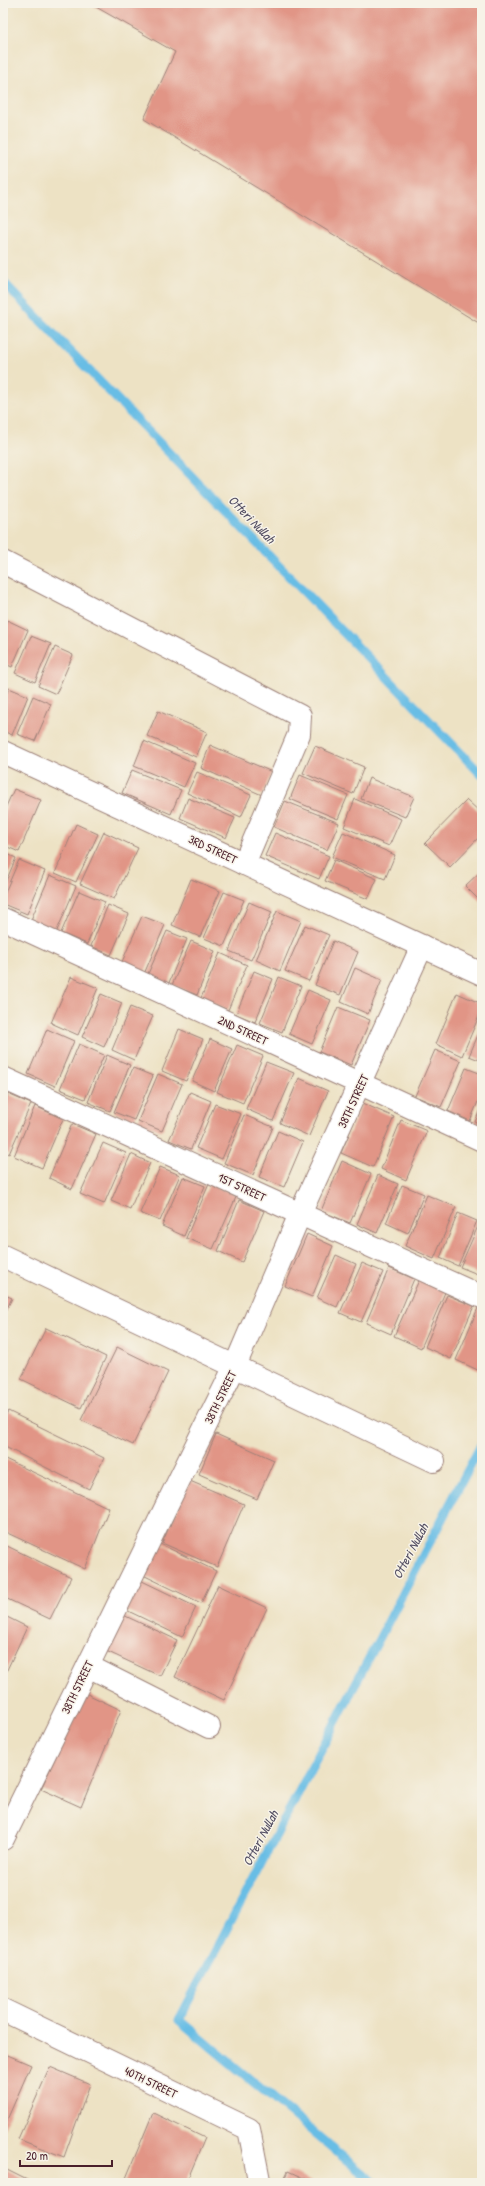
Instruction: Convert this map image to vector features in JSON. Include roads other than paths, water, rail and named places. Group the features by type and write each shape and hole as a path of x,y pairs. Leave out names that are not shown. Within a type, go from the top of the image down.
{"street":[{"path":"3,562 300,716 299,734 244,864"},
{"name":"3RD STREET","path":"3,752 482,974"},
{"name":"2ND STREET","path":"3,919 482,1140"},
{"name":"38TH STREET","path":"3,1840 235,1366 300,1214 422,946"},
{"name":"1ST STREET","path":"3,1078 482,1297"},
{"path":"3,1256 434,1461"},
{"path":"88,1666 209,1727"},
{"name":"40TH STREET","path":"3,2010 248,2129 259,2180 258,2183"}],"waterway":[{"name":"Otteri Nullah","path":"3,282 482,775"},
{"name":"Otteri Nullah","path":"374,2183 179,2020 482,1443"}]}
